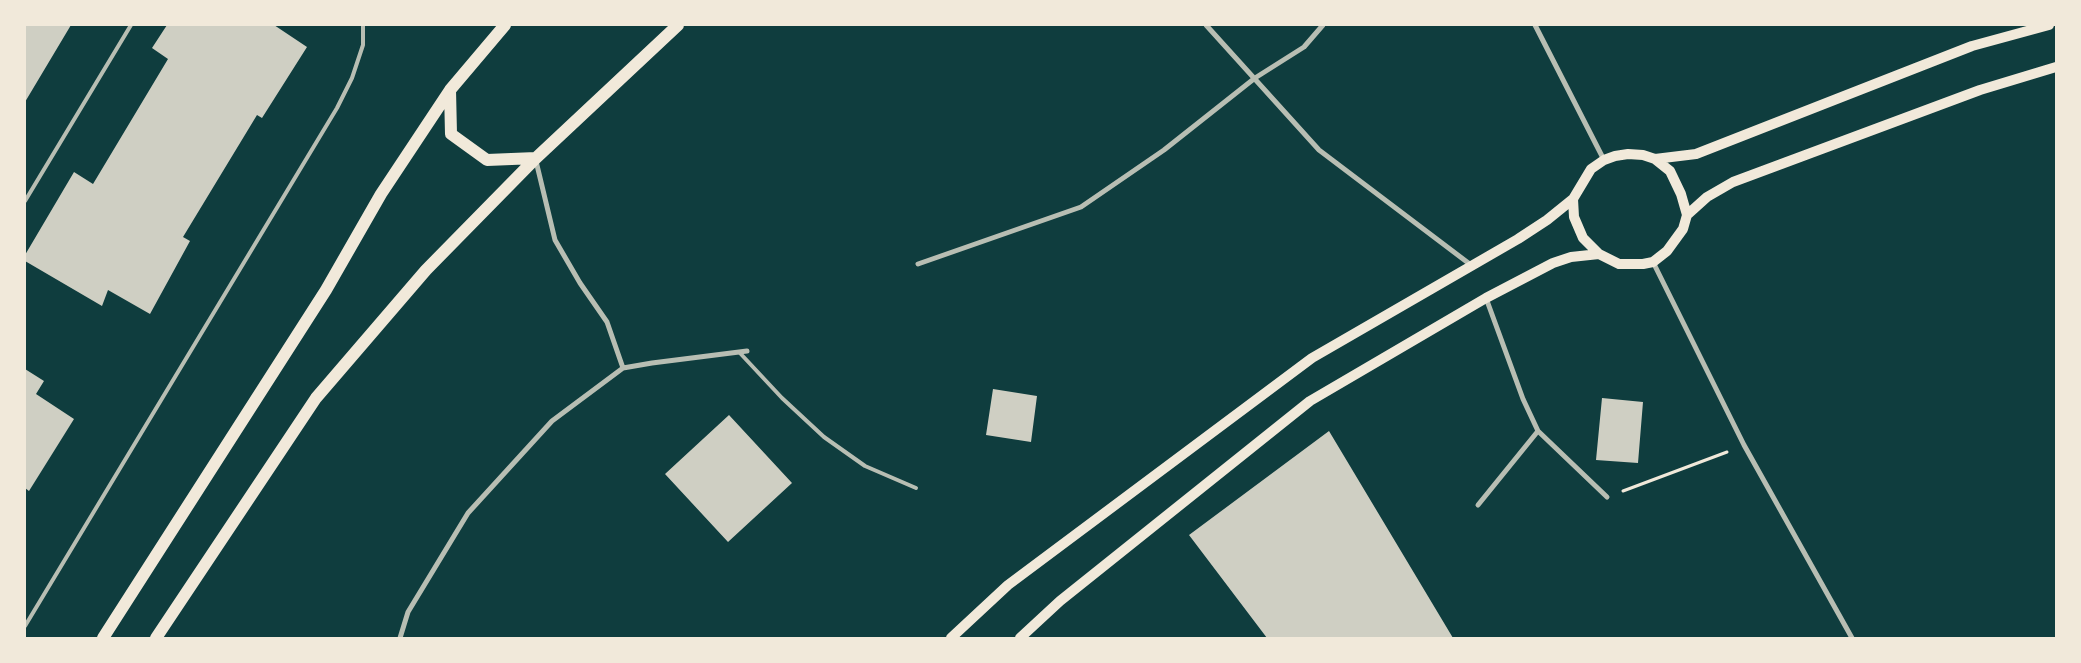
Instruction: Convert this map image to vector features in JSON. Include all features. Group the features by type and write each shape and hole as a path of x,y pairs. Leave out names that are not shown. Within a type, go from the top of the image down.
{"main road":[{"path":"103,638 326,290 381,194 450,90 505,25"},
{"path":"156,638 316,398 426,270 536,158 678,25"},
{"path":"951,638 1008,585 1312,358 1518,239 1547,220 1573,199 1591,169 1604,160 1628,154 1656,159 1696,154 1972,46 2049,25"},
{"path":"1573,199 1574,217 1577,227 1583,238 1599,254 1625,264 1653,262 1667,252 1676,241 1683,229 1687,214 1706,196 1734,182 1980,90 2056,66"},
{"path":"450,90 451,134 487,160 536,158"},
{"path":"1656,159 1670,171 1677,182 1687,214"},
{"path":"1020,638 1060,601 1310,402 1486,298 1571,256 1599,254"}],"street":[{"path":"1206,25 1319,150 1471,265"},
{"path":"918,264 1080,207 1164,150 1254,78 1304,47 1323,25"},
{"path":"1535,25 1604,160"},
{"path":"536,158 555,240 580,283 607,322 623,368"},
{"path":"1653,262 1744,445 1852,638"},
{"path":"1486,298 1523,399 1538,431 1608,497"},
{"path":"400,638 408,612 468,513 552,421 623,368 747,351"},
{"path":"1478,505 1538,431"}],"lane":[{"path":"25,201 131,25"},
{"path":"25,626 337,108 352,78 363,45 364,25"},
{"path":"740,352 782,398 824,437 865,466 916,488"}],"path":[{"path":"1608,497 1744,445"}],"building":[{"path":"25,25 71,25 25,102"},
{"path":"167,25 274,25 307,47 262,118 257,115 183,237 190,241 150,314 108,290 102,306 25,261 25,255 74,172 93,184 168,59 152,48"},
{"path":"25,369 44,381 36,394 74,419 29,491 25,488"},
{"path":"993,389 1037,396 1031,442 986,435"},
{"path":"1602,398 1643,402 1638,463 1596,460"},
{"path":"729,415 792,483 728,542 665,474"},
{"path":"1329,431 1453,638 1267,638 1189,535"}]}
